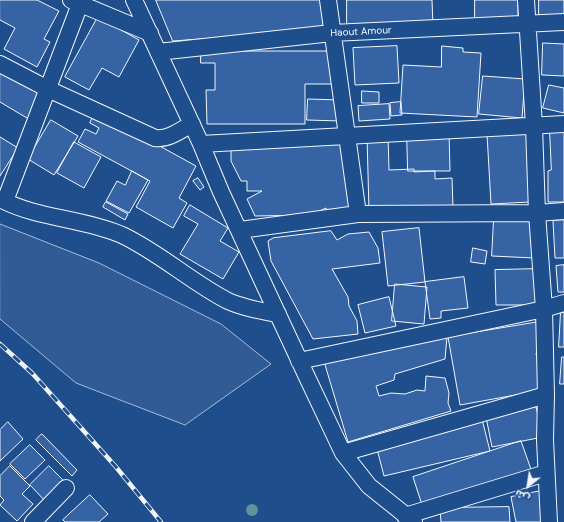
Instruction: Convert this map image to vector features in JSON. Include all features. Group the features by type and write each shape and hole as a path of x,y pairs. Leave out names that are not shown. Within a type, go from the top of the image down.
{"street":[{"path":"134,0 192,124 221,192 240,230 299,362 343,453 369,486 410,519 546,473"},
{"path":"328,0 358,214"},
{"path":"526,0 534,126 537,213 544,309 546,395 545,440 549,522"},
{"path":"150,33 75,2 48,89 3,200 25,209 97,226 122,235 144,247 211,291 230,301 248,308 278,314"},
{"name":"Haout Amour","path":"158,52 332,33 564,22"},
{"path":"0,64 48,89 155,138 160,139 167,137 192,124"},
{"path":"201,144 564,124"},
{"path":"240,230 358,214 537,213 564,211"},
{"path":"299,362 564,304"},
{"path":"343,453 546,395"},
{"path":"33,522 66,488"}],"shaded area":[{"path":"0,224 99,263 221,324 271,364 185,425 76,383 0,319"}],"building":[{"path":"0,0 37,0 59,11 44,39 50,42 37,67 4,49 15,28 0,20"},
{"path":"156,0 323,0 325,30 173,41"},
{"path":"347,0 432,0 433,26 347,27"},
{"path":"475,0 518,0 518,20 475,22"},
{"path":"539,0 564,0 564,18 539,18"},
{"path":"98,17 139,40 119,77 102,68 89,90 65,77"},
{"path":"543,43 564,44 564,76 542,75"},
{"path":"397,46 399,83 355,85 353,48"},
{"path":"442,46 463,48 463,52 481,53 477,117 400,113 403,65 441,67"},
{"path":"201,51 335,51 335,84 305,84 305,124 207,124 206,90 215,90 215,63 201,63"},
{"path":"0,67 48,95 32,121 0,102"},
{"path":"483,76 525,79 522,118 479,114"},
{"path":"549,85 564,88 564,113 543,108"},
{"path":"362,91 379,92 379,103 362,103"},
{"path":"308,99 340,100 340,121 307,120"},
{"path":"401,102 402,115 391,116 390,103"},
{"path":"389,104 390,119 359,121 358,106"},
{"path":"96,111 196,166 179,198 187,203 173,228 136,207 150,181 78,142 85,129 96,134 99,128 90,123"},
{"path":"51,120 78,136 54,175 28,159"},
{"path":"550,131 564,131 564,202 548,202 548,171 551,170"},
{"path":"407,132 449,132 450,171 408,171"},
{"path":"527,132 530,202 491,204 487,134"},
{"path":"388,135 389,170 414,169 414,172 435,171 435,179 452,178 453,208 369,211 367,136"},
{"path":"348,136 350,213 328,213 326,208 311,215 255,216 247,199 262,191 247,191 247,181 241,181 231,161 231,148"},
{"path":"0,137 18,148 0,176"},
{"path":"74,142 101,157 84,188 57,173"},
{"path":"132,171 148,180 129,213 106,201 117,181 125,185"},
{"path":"198,178 204,187 200,190 193,181"},
{"path":"106,202 128,214 125,220 103,207"},
{"path":"190,205 228,228 220,241 239,252 223,279 180,254 198,224 184,216"},
{"path":"494,219 536,221 534,258 492,256"},
{"path":"564,220 564,258 555,258 553,221"},
{"path":"419,228 425,282 388,286 382,232"},
{"path":"331,231 337,240 348,234 369,232 378,248 380,263 332,269 348,297 349,306 357,321 358,334 313,339 271,261 268,241 273,238"},
{"path":"473,248 487,251 485,264 471,262"},
{"path":"564,265 564,292 558,292 556,266"},
{"path":"537,269 538,305 496,305 495,270"},
{"path":"464,277 468,308 441,311 441,318 430,319 425,282"},
{"path":"395,284 427,287 424,324 392,321"},
{"path":"389,297 396,326 365,333 358,305"},
{"path":"561,311 564,311 564,347 559,347"},
{"path":"539,322 544,352 536,353 543,390 460,405 448,337"},
{"path":"447,337 445,359 395,374 394,380 376,386 379,396 391,393 405,394 417,390 425,391 426,376 445,378 449,393 448,403 451,411 348,442 323,358"},
{"path":"562,357 564,357 564,384 560,384"},
{"path":"536,407 543,437 492,447 486,417"},
{"path":"482,419 490,451 384,476 376,445"},
{"path":"8,422 23,439 0,461 0,430"},
{"path":"42,434 77,470 72,476 36,440"},
{"path":"521,441 532,472 423,508 413,477"},
{"path":"30,445 45,460 25,479 10,464"},
{"path":"10,466 30,486 22,494 33,504 17,521 0,505 4,500 0,496 0,476"},
{"path":"49,466 66,483 47,503 30,485"},
{"path":"541,491 548,522 516,522 511,497"},
{"path":"90,495 108,514 99,522 65,522 63,520"},
{"path":"509,507 510,522 441,522 440,508"}],"railway":[{"path":"0,344 32,373 116,467 161,522"}]}
